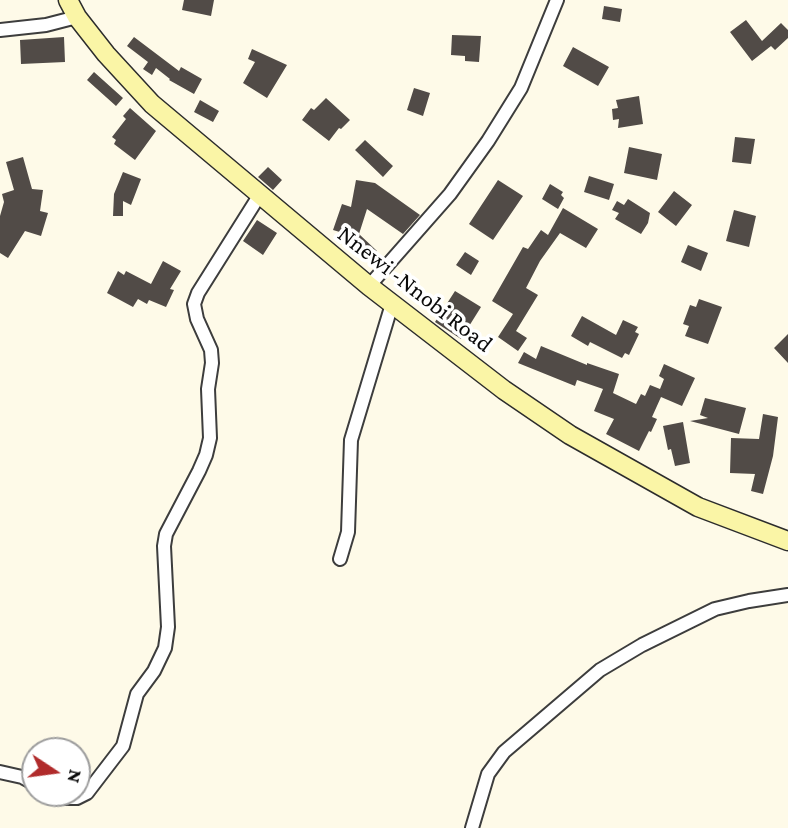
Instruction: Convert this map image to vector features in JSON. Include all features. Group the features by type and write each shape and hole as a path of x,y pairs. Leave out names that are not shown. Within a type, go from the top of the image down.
{"main road":[{"name":"Nnewi -Nnobi Road","path":"68,0 77,17 106,54 152,104 369,286 504,390 608,457 698,507 788,541"}],"street":[{"path":"369,286 450,194 488,141 521,88 557,0"},
{"path":"0,30 46,25 77,17"},
{"path":"91,788 123,746 137,694 154,671 165,648 168,627 164,546 166,534 199,471 209,438 208,389 211,350 197,319 194,304 198,293 259,196"},
{"path":"340,559 348,532 351,440 392,304"},
{"path":"472,828 488,774 504,752 600,670 715,609 788,595"},
{"path":"0,772 21,777"}],"building":[{"path":"184,0 214,0 211,16 182,10"},
{"path":"604,6 622,9 620,22 602,19"},
{"path":"746,20 762,41 781,23 788,30 788,38 775,50 771,46 752,61 730,32"},
{"path":"452,35 481,36 479,62 465,61 465,56 451,55"},
{"path":"64,37 65,62 21,64 20,40"},
{"path":"134,37 179,71 181,67 202,79 194,94 169,80 156,68 152,75 143,69 148,62 127,46"},
{"path":"573,47 609,67 598,86 563,66"},
{"path":"252,49 287,65 267,98 243,83 255,62 248,59"},
{"path":"94,72 123,98 116,106 87,80"},
{"path":"414,88 430,93 423,116 407,110"},
{"path":"639,96 643,124 618,128 619,119 613,120 612,109 618,108 616,100"},
{"path":"326,98 350,120 339,128 329,141 302,120 311,108 314,110"},
{"path":"200,100 219,111 213,122 194,112"},
{"path":"130,108 156,131 135,160 114,144 116,140 112,137 126,119 123,116"},
{"path":"735,137 755,139 751,164 732,162"},
{"path":"365,140 393,166 383,177 355,150"},
{"path":"629,147 662,154 657,180 624,173"},
{"path":"23,157 32,189 43,190 40,211 48,213 41,236 25,231 8,258 0,253 0,216 4,202 2,194 14,190 6,162"},
{"path":"268,167 282,180 273,190 258,177"},
{"path":"123,172 141,179 131,205 123,201 123,216 113,216 114,194"},
{"path":"589,176 614,184 609,200 584,192"},
{"path":"356,180 375,183 420,215 403,234 367,209 359,234 377,251 371,258 343,233 333,230 342,204 351,207"},
{"path":"498,180 523,196 493,240 469,224"},
{"path":"550,184 563,192 561,195 564,198 558,209 542,199"},
{"path":"674,191 692,205 676,226 658,212"},
{"path":"628,199 650,213 648,223 641,234 615,219 619,213 612,210 617,201 624,205"},
{"path":"563,208 598,229 586,248 560,233 540,261 526,288 538,295 516,331 527,338 518,351 498,337 513,314 492,301 523,247 528,249 541,230 548,235"},
{"path":"734,210 756,216 749,247 726,241"},
{"path":"257,220 277,233 263,255 243,241"},
{"path":"688,245 708,253 701,271 681,262"},
{"path":"465,252 479,261 471,275 456,265"},
{"path":"163,261 181,271 170,289 174,290 166,307 149,300 147,304 138,299 133,307 107,293 118,271 124,275 126,271 151,284"},
{"path":"455,291 481,307 461,339 435,322"},
{"path":"699,299 722,307 708,344 685,336 689,326 683,324 690,305 696,307"},
{"path":"582,316 616,335 623,320 638,327 635,332 639,334 629,355 625,353 622,358 590,342 588,346 571,336"},
{"path":"788,334 788,363 774,348"},
{"path":"541,346 587,365 619,374 613,393 636,404 641,394 645,396 650,385 660,389 664,379 659,376 664,364 695,378 682,406 661,397 652,417 657,419 639,451 606,434 614,419 594,411 603,389 577,380 575,386 518,363 524,352 536,359"},
{"path":"705,398 746,408 739,434 690,421 708,418 700,415"},
{"path":"763,414 778,417 773,456 763,494 751,491 755,474 730,473 731,438 759,439"},
{"path":"683,422 690,463 675,466 671,449 668,450 663,426"}]}
